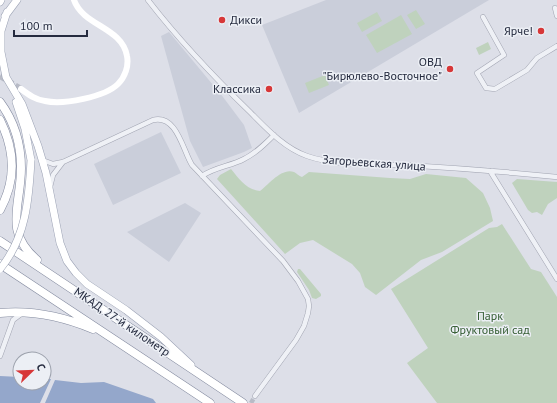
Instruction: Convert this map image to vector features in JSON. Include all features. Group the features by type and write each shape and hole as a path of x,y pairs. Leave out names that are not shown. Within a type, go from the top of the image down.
{"highway":[{"path":"0,102 14,127 20,153 21,179 16,222 18,235 23,246 30,254 62,282"},
{"path":"0,120 8,140 12,164 10,187 0,210"},
{"name":"МКАД, 27-й километр","path":"0,241 243,403"},
{"name":"МКАД, 27-й километр","path":"0,264 210,403"},
{"path":"0,313 46,315 73,321 118,342"}],"main road":[{"path":"0,23 16,0"},
{"path":"0,269 14,248 24,222 31,160 24,124 6,77 1,52 1,31 7,12"},
{"path":"6,77 28,117 42,160 50,191 53,215 62,250 67,261 87,284 126,310 161,337 201,375"}],"street":[{"path":"21,90 32,97 44,101 63,103 104,92 112,88 122,79 126,72 127,56 122,42 84,14 76,5 74,0"},
{"name":"Загорьевская улица","path":"148,0 218,81 274,135 292,149 306,156 323,160 557,177"},
{"path":"555,8 557,16"},
{"path":"483,17 504,55 477,73 486,88 495,89 527,70 537,58 557,46"},
{"path":"42,160 53,164 63,162 150,121 159,119 168,123 177,132 189,160 202,176 283,261 298,280 308,299 308,313 304,326 296,340 255,396"},
{"path":"202,176 243,160 260,149 274,135"},
{"path":"50,191 53,175 63,162"},
{"path":"490,171 557,279"},
{"path":"0,356 13,320 17,316 24,313"}],"shaded area":[{"path":"326,0 489,0 299,113 262,25"},
{"path":"169,32 223,97 244,125 252,148 203,167 190,141 161,36"},
{"path":"161,132 181,173 113,205 94,164"},
{"path":"185,203 201,213 169,262 127,232"}],"green space":[{"path":"416,10 425,24 416,29 407,15"},
{"path":"377,12 382,21 362,32 357,23"},
{"path":"401,15 412,34 377,53 366,35"},
{"path":"488,42 491,49 479,55 476,48"},
{"path":"325,75 329,85 309,93 305,83"},
{"path":"231,169 247,186 251,189 260,191 280,174 289,171 302,177 309,172 410,179 426,174 466,178 483,193 490,208 493,221 442,252 421,260 376,295 365,287 360,273 352,264 313,240 300,243 285,254 217,179 220,175"},
{"path":"517,179 557,182 557,198 548,204 542,215 537,212 532,213 528,210 512,183"},
{"name":"Парк Фруктовый сад","path":"502,224 531,269 541,272 557,297 557,403 437,403 407,363 428,348 391,289 489,228 497,227"},
{"path":"298,269 300,269 321,294 321,296 316,299 312,298 309,290 297,272"}],"water":[{"path":"0,376 12,377 12,391 46,391 40,403 0,403"},
{"path":"55,380 81,383 104,382 153,399 156,403 45,403 50,391 52,391"}],"tunnel":[{"path":"0,76 21,89"},
{"path":"251,403 255,396"}],"place":[{"name":"Дикси","path":"222,20"},
{"name":"Ярче!","path":"541,31"},
{"name":"ОВД \"Бирюлево-Восточное\"","path":"450,69"},
{"name":"Классика","path":"269,89"}]}
